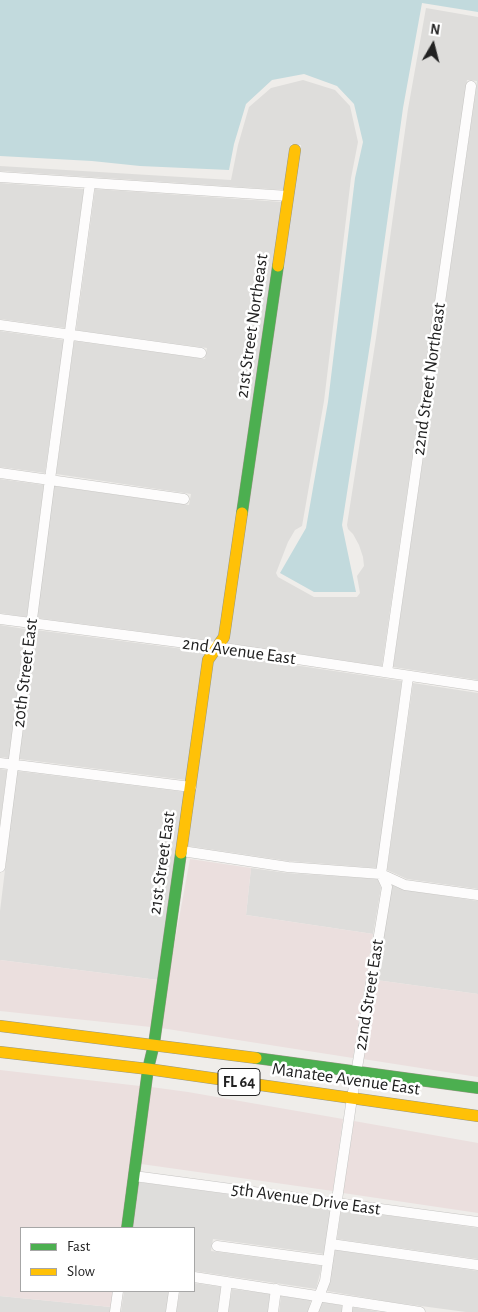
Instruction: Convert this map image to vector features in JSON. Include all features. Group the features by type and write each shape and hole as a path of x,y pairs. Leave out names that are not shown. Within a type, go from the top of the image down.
{"street":[{"name":"22nd Street Northeast","path":"386,672 471,86"},
{"name":"21st Street Northeast","path":"243,506 295,150"},
{"path":"0,177 288,196"},
{"name":"20th Street East","path":"0,867 90,183"},
{"path":"0,325 201,353"},
{"path":"0,473 184,499"},
{"name":"21st Street East","path":"127,1227 148,1069 154,1044 208,660 224,637 243,506"},
{"name":"2nd Avenue East","path":"0,619 478,686"},
{"name":"22nd Street East","path":"313,1312 324,1282 331,1244 356,1071 386,887 381,874 408,677"},
{"path":"0,763 191,786"},
{"path":"182,851 288,867 381,874 406,885 478,895"},
{"name":"Manatee Avenue East","path":"0,1026 154,1044 478,1088"},
{"name":"Manatee Avenue East","path":"0,1052 148,1069 478,1116"},
{"name":"5th Avenue Drive East","path":"134,1176 478,1222"},
{"path":"331,1244 478,1265"},
{"path":"217,1246 328,1261"},
{"path":"195,1277 319,1296 390,1310 420,1312"},
{"path":"223,1312 227,1282"},
{"path":"274,1312 276,1289"},
{"path":"115,1312 118,1292"},
{"path":"171,1312 174,1292"},
{"path":"346,1312 348,1301"}],"shaded area":[{"path":"426,8 478,17 478,680 393,667 477,81 467,80 382,666 227,643 301,145 291,144 284,190 0,171 0,166 231,180 238,145 249,107 271,88 303,80 335,90 350,106 358,142 351,178 324,401 302,526 295,530 288,542 276,573 278,577 314,597 357,597 360,593 357,576 364,566 363,557 359,545 347,525 376,338 408,109"},
{"path":"0,183 84,189 65,328 0,319"},
{"path":"95,189 282,202 219,635 215,641 37,618 54,486 189,505 191,494 56,474 74,341 205,359 207,348 76,330"},
{"path":"0,331 64,340 45,473 0,467"},
{"path":"0,479 44,485 27,617 0,613"},
{"path":"0,625 25,629 9,758 0,757"},
{"path":"36,630 207,652 186,780 19,759"},
{"path":"219,654 402,681 377,868 288,861 188,846 213,662"},
{"path":"413,683 478,693 478,889 407,879 387,870"},
{"path":"0,769 7,770 0,825"},
{"path":"17,771 185,792 158,980 0,960 0,911"},
{"path":"190,859 251,868 246,915 373,934 353,1058 161,1028"},
{"path":"251,868 287,873 378,879 381,888 373,934 246,915"},
{"path":"391,885 405,890 478,901 478,994 376,980"},
{"path":"0,960 158,980 151,1027 0,1011"},
{"path":"376,980 478,994 478,1077 363,1059"},
{"path":"0,1070 140,1086 121,1227 20,1227 20,1292 113,1292 111,1307 0,1296"},
{"path":"151,1087 343,1119 333,1191 141,1164"},
{"path":"354,1121 478,1143 478,1213 343,1193"},
{"path":"138,1182 331,1208 324,1254 213,1239 211,1251 322,1266 316,1289 195,1271 195,1227 132,1227"},
{"path":"341,1209 478,1228 478,1259 337,1239"},
{"path":"335,1250 478,1271 478,1312 391,1302 327,1291"},
{"path":"195,1283 221,1287 218,1312 176,1312 180,1292 195,1292"},
{"path":"232,1289 270,1294 268,1312 228,1312"},
{"path":"124,1292 169,1292 166,1312 121,1312"},
{"path":"0,1296 111,1307 110,1312 0,1312"},
{"path":"281,1296 311,1300 308,1312 279,1312"},
{"path":"322,1302 381,1312 318,1312"}],"water":[{"path":"0,0 478,0 478,12 422,3 403,108 371,338 342,525 356,592 314,592 280,573 306,528 328,402 355,178 363,142 354,104 337,86 304,74 272,80 246,104 234,144 229,170 0,156"}],"traffic: fast":[{"path":"242,513 278,266"},
{"path":"127,1227 148,1069 154,1044 181,853"},
{"path":"256,1058 478,1088"}],"traffic: slow":[{"path":"278,266 295,150"},
{"path":"181,853 208,660 224,637 242,513"},
{"path":"0,1026 256,1058"},
{"path":"0,1052 148,1069 478,1116"}]}
